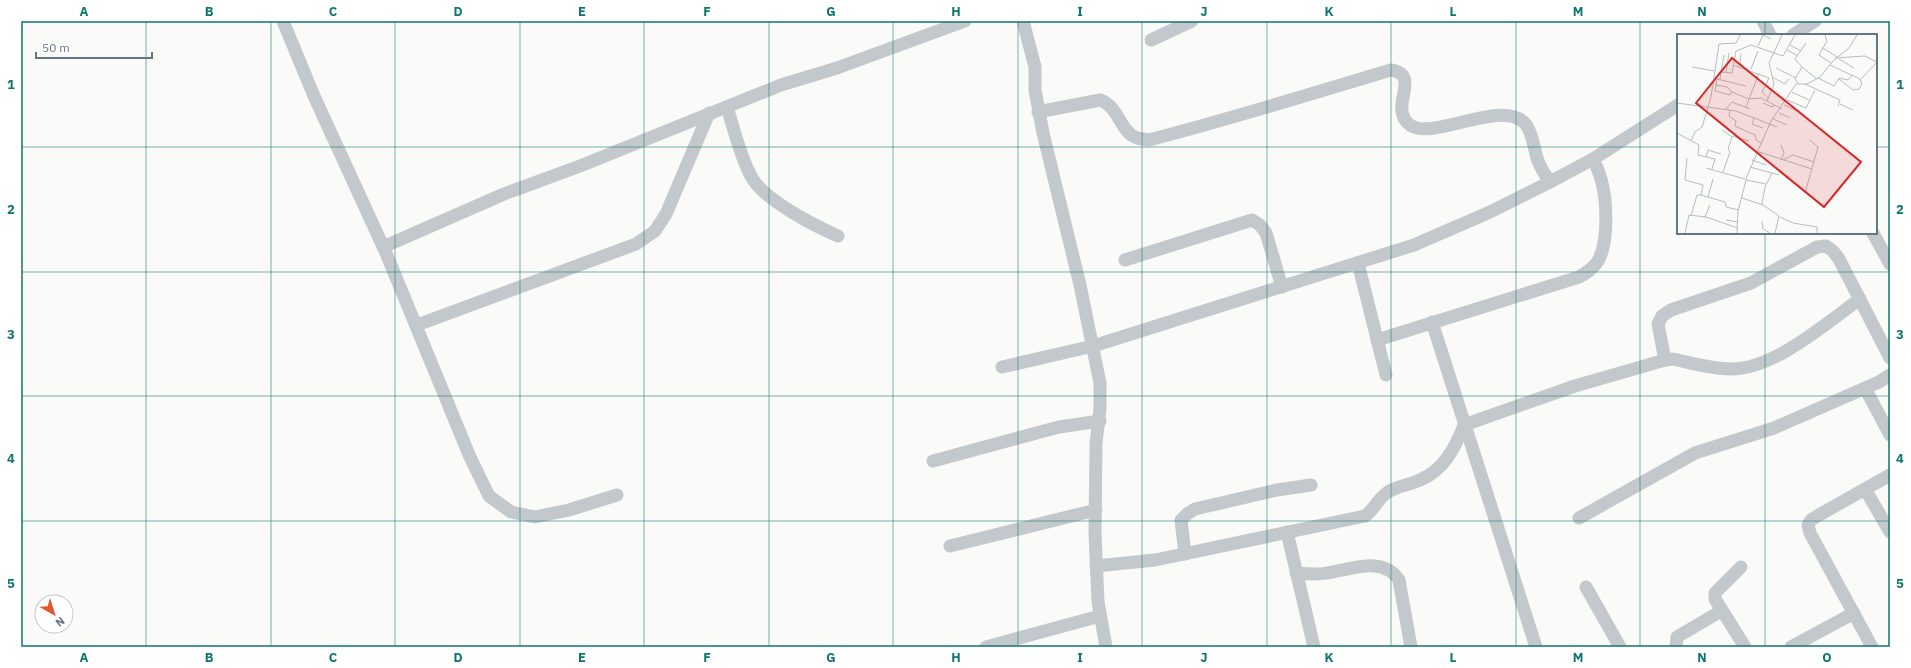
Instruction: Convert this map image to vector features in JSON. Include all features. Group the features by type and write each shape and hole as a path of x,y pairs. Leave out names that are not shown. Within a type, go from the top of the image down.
{"street":[{"path":"283,21 417,325 467,450 489,496 511,512 535,517 569,510 617,495"},
{"path":"383,247 504,194 580,166 781,85 837,68 965,21"},
{"path":"1023,21 1035,67 1038,112 1093,346 1100,382 1100,421 1096,443 1096,566 1100,616 1106,647"},
{"path":"1151,40 1192,21"},
{"path":"1763,21 1770,34"},
{"path":"1795,34 1815,21"},
{"path":"1038,112 1100,100 1107,102 1114,108 1128,132 1137,138 1149,140 1228,120 1391,70 1398,71 1404,77 1405,86 1401,112 1404,120 1412,126 1422,128 1448,125 1500,115 1512,115 1527,126 1537,159 1550,182"},
{"path":"1002,368 1093,346 1414,245 1490,212 1550,182 1593,159 1677,105"},
{"path":"727,107 750,176 758,187 808,222 838,236"},
{"path":"417,325 636,244 656,231 666,214 709,113"},
{"path":"1377,340 1579,277 1589,271 1598,261 1603,245 1605,217 1605,197 1601,178 1593,159"},
{"path":"1126,260 1252,220 1260,225 1266,233 1282,287"},
{"path":"1874,234 1890,264"},
{"path":"1665,360 1658,324 1662,316 1671,310 1751,283 1817,247 1826,246 1833,251 1860,299 1890,358"},
{"path":"1358,263 1386,375"},
{"path":"1464,424 1575,386 1665,360 1672,359 1706,367 1730,369 1753,367 1772,359 1790,348 1860,299"},
{"path":"1432,322 1536,647"},
{"path":"1580,518 1695,453 1774,428 1879,382 1890,375"},
{"path":"1865,388 1890,435"},
{"path":"933,461 1059,428 1100,421"},
{"path":"1096,566 1155,560 1365,516 1373,510 1382,496 1390,490 1420,481 1443,465 1457,443 1464,424"},
{"path":"1872,647 1810,533 1808,526 1811,520 1819,515 1890,475"},
{"path":"1185,554 1181,520 1195,509 1277,490 1311,485"},
{"path":"1865,490 1890,532"},
{"path":"950,546 1096,510"},
{"path":"1287,532 1314,647"},
{"path":"1296,573 1326,573 1358,566 1374,566 1388,569 1394,573 1399,580 1411,647"},
{"path":"1741,567 1715,593 1717,604 1745,647"},
{"path":"1586,587 1620,647"},
{"path":"1676,647 1677,637 1721,611"},
{"path":"1791,647 1854,613"},
{"path":"986,647 1100,616"}]}
